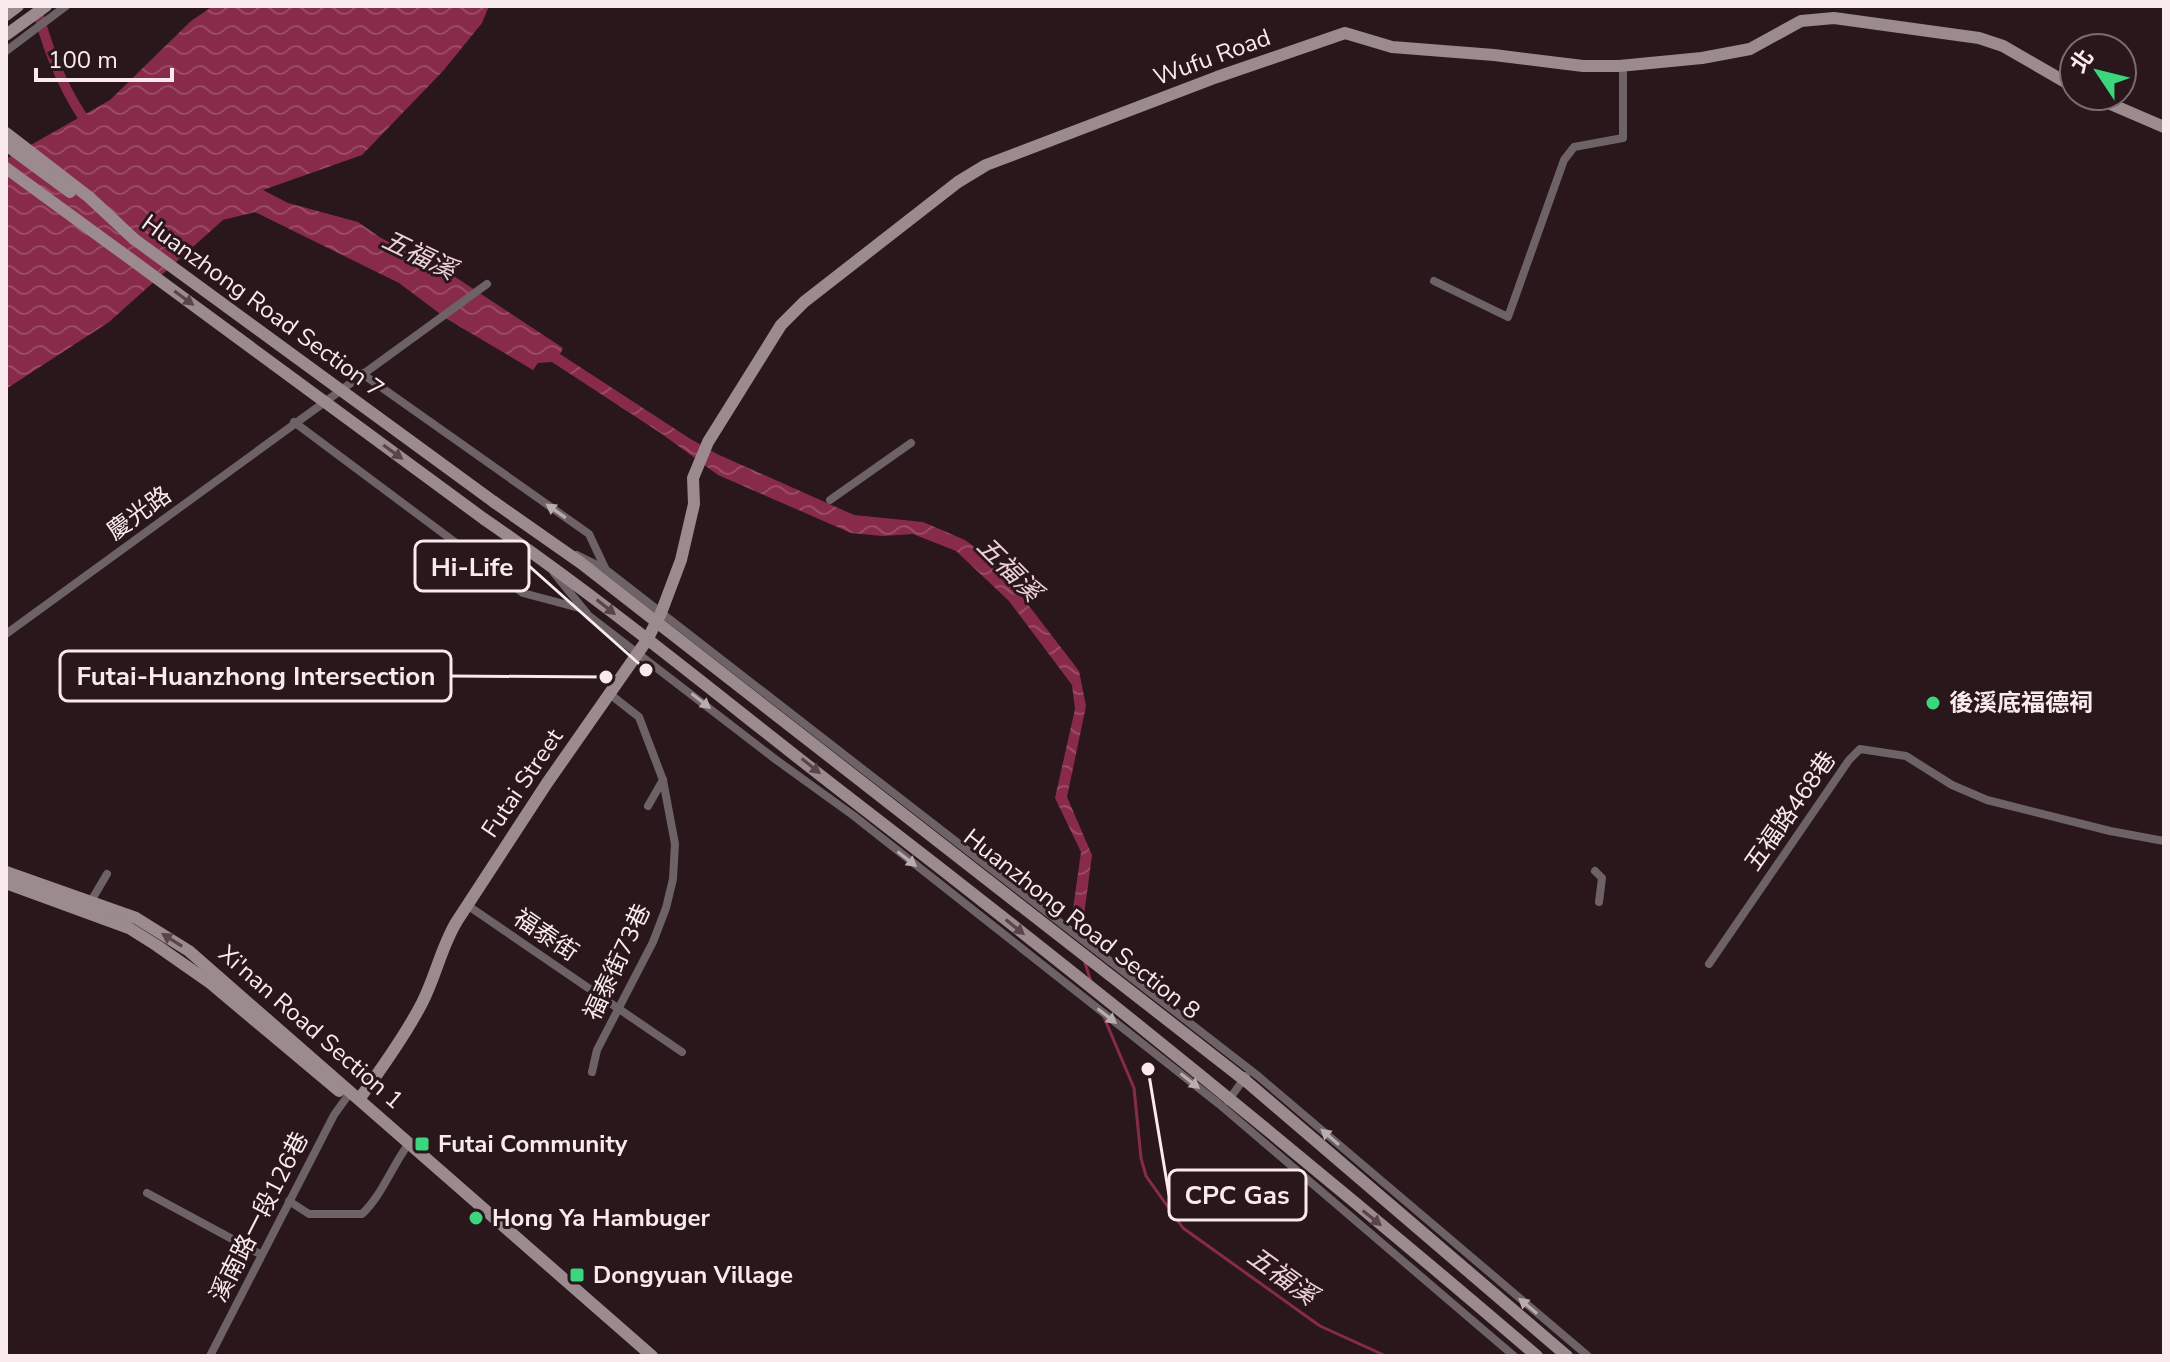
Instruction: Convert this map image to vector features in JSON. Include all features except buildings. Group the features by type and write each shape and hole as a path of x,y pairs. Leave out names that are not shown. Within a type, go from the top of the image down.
{"street":[{"path":"6,15 18,6"},
{"path":"6,35 46,6"},
{"path":"6,51 66,6"},
{"name":"Wufu Road","path":"696,471 708,442 781,325 804,302 958,182 986,165 1217,77 1345,33 1392,47 1583,66 1623,66 1702,58 1750,49 1801,21 1834,18 1979,38 2003,46 2058,78"},
{"path":"1434,281 1508,317 1564,160 1574,147 1623,138 1623,66"},
{"path":"2129,112 2164,127"},
{"path":"6,133 89,197 134,239"},
{"name":"Huanzhong Road Section 7","path":"6,145 494,502"},
{"name":"Huanzhong Road Section 7","path":"6,168 484,519"},
{"path":"6,176 70,223 121,252"},
{"name":"慶光路","path":"6,634 487,284"},
{"name":"Huanzhong Road Section 8","path":"361,373 589,534 605,569"},
{"name":"Huanzhong Road Section 8","path":"294,422 523,593 583,610"},
{"path":"830,500 911,443"},
{"name":"Futai Street","path":"353,1098 422,1003 440,963 446,940 467,905 647,640 659,618 681,560 694,504 696,471"},
{"name":"Huanzhong Road Section 8","path":"494,502 659,618 1059,927 1247,1075 1588,1356"},
{"name":"Huanzhong Road Section 8","path":"484,519 647,640 1067,969 1129,1033 1227,1103 1514,1356"},
{"name":"Huanzhong Road Section 8","path":"555,545 605,569 659,618"},
{"name":"Huanzhong Road Section 8","path":"543,560 583,610 775,759 1091,995 1537,1356"},
{"name":"福泰街73巷","path":"592,1072 597,1050 653,942 666,908 673,879 675,844 663,780 639,717 611,695"},
{"name":"五福路468巷","path":"1709,964 1849,760 1860,749 1906,756 1952,785 1987,800 2110,831 2164,841"},
{"path":"648,806 663,780"},
{"path":"1595,871 1602,878 1599,902"},
{"path":"6,872 85,904"},
{"path":"85,904 107,874"},
{"path":"6,883 85,904"},
{"name":"Xi'nan Road Section 1","path":"85,904 129,928 200,975 353,1098 652,1356"},
{"name":"福泰街","path":"467,905 682,1052"},
{"path":"1227,1103 1247,1075"},
{"name":"Huanzhong Road Section 8","path":"1247,1075 1567,1356"},
{"name":"溪南路一段126巷","path":"210,1356 334,1115 353,1098"},
{"path":"289,1201 309,1214 362,1214 376,1201 403,1144"},
{"path":"147,1193 260,1254"}],"water":[{"path":"213,6 489,6 482,23 443,71 362,155 263,190 288,203 358,222 381,238 443,269 563,348 560,354 717,454 854,515 923,522 965,540 996,563 1079,671 1086,706 1067,797 1092,855 1084,916 1073,909 1081,852 1055,798 1075,709 1072,685 1009,601 956,551 913,534 882,536 851,533 718,475 552,362 538,363 533,370 447,319 399,283 255,212 223,220 109,322 6,389 6,159 110,100 191,21"}],"waterway":[{"path":"39,16 59,74 90,127"},
{"name":"五福溪","path":"1077,932 1079,912"},
{"name":"五福溪","path":"1085,963 1091,982"},
{"name":"五福溪","path":"1103,1015 1134,1088 1141,1158 1146,1176 1183,1228 1320,1326 1386,1356"}],"place":[{"name":"Hi-Life","path":"646,670"},
{"name":"Futai-Huanzhong Intersection","path":"606,677"},
{"name":"後溪底福德祠","path":"1933,703"},
{"name":"CPC Gas","path":"1148,1069"},
{"name":"Futai Community","path":"422,1144"},
{"name":"Hong Ya Hambuger","path":"476,1218"},
{"name":"Dongyuan Village","path":"577,1275"}]}
